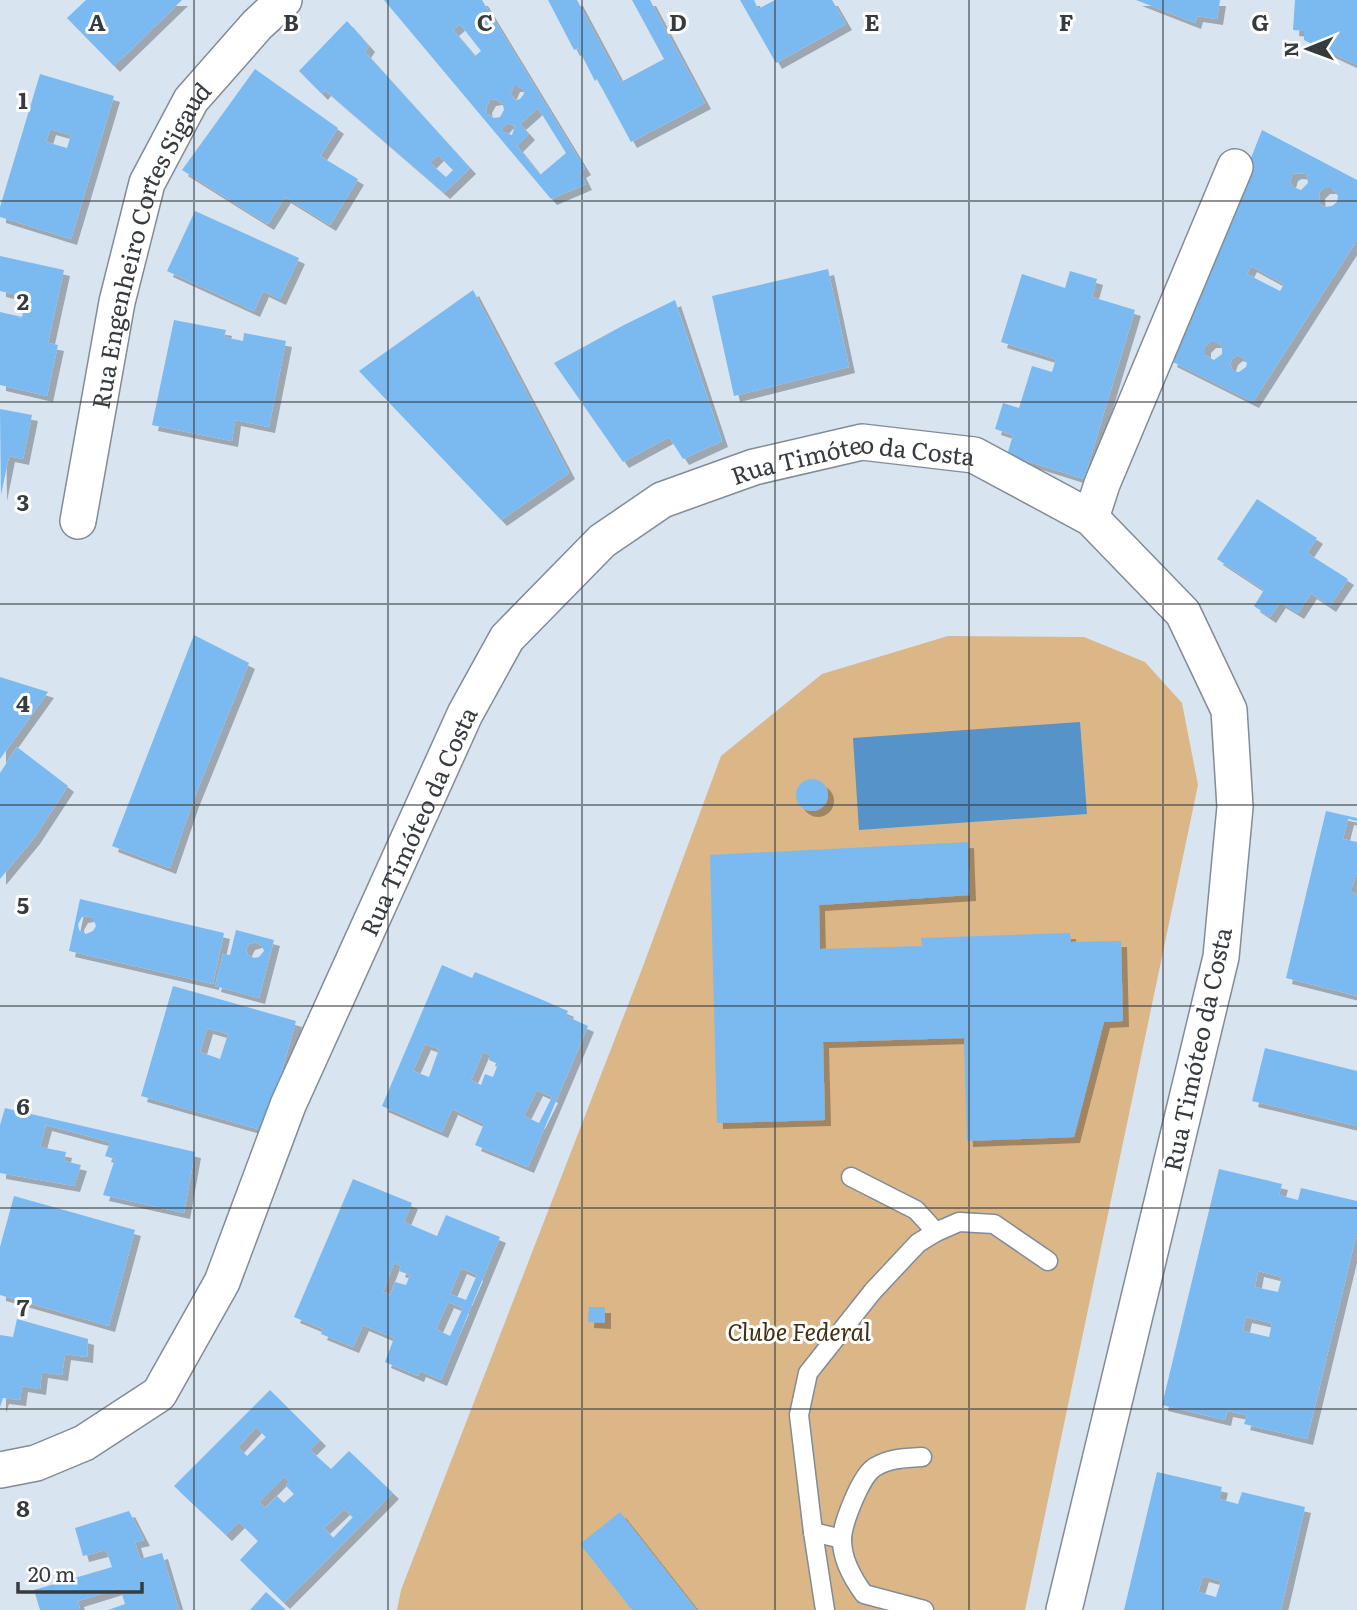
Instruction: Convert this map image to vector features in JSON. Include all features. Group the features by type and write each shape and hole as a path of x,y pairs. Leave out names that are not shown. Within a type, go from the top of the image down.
{"street":[{"name":"Rua Engenheiro Cortes Sigaud","path":"78,521 117,302 147,183 191,100 257,25 284,0"},
{"path":"1091,518 1102,484 1235,167"},
{"name":"Rua Timóteo da Costa","path":"0,1470 36,1463 84,1443 159,1394 222,1282 288,1105 465,714 508,638 602,541 662,500 754,467 862,442 974,455 1091,518 1183,613 1229,710 1235,807 1221,957 1064,1610"}],"lane":[{"path":"851,1177 916,1210 936,1231"},
{"path":"825,1610 799,1415 808,1373 873,1291 918,1243 936,1231 959,1222 994,1224 1048,1261"},
{"path":"913,1609 864,1594 850,1574 842,1539 854,1497 872,1468 897,1458 922,1457"},
{"path":"813,1532 842,1539"}],"green space":[{"name":"Clube Federal","path":"948,636 1084,637 1145,662 1182,703 1198,785 1025,1610 397,1610 401,1590 642,969 721,756 822,674"}],"water":[{"path":"1080,722 1087,814 859,830 853,738"}],"building":[{"path":"86,0 182,0 114,66 67,18"},
{"path":"384,0 482,0 585,169 580,172 586,184 551,199","holes":["460,24 481,51 475,56 453,30","514,86 523,89 524,94 520,99 516,100 510,95","496,99 503,104 504,110 500,117 494,118 487,114 486,107 490,100","538,108 566,153 540,175 517,146 529,134 520,124","507,123 515,126 512,135 503,132"]},
{"path":"548,0 577,0 621,82 664,59 632,0 650,0 705,103 631,142 578,48 574,50"},
{"path":"740,0 754,0 758,9 775,0 832,0 846,24 776,63"},
{"path":"1136,0 1220,0 1217,19 1197,16 1195,23"},
{"path":"1295,0 1357,0 1357,65 1304,40 1304,31 1293,30"},
{"path":"347,21 369,46 365,52 470,168 444,193 325,90 322,94 299,71","holes":["438,155 453,170 446,177 430,163"]},
{"path":"255,69 338,128 320,156 358,179 330,225 285,197 268,224 182,170"},
{"path":"40,74 114,96 71,239 0,217 0,207","holes":["50,129 71,135 67,148 46,142"]},
{"path":"1262,130 1357,180 1357,240 1253,402 1171,361","holes":["1306,174 1308,183 1301,190 1293,187 1290,182 1292,175","1324,188 1332,188 1338,196 1337,202 1324,207 1320,204 1319,193","1251,266 1284,284 1280,291 1247,274","1210,342 1217,342 1222,347 1222,354 1214,360 1205,355 1205,347","1237,355 1247,363 1239,372 1233,371 1230,365"]},
{"path":"195,211 299,258 280,299 263,291 254,311 167,271"},
{"path":"0,256 64,270 48,343 58,345 47,396 0,385 0,312 22,317 26,297 0,291"},
{"path":"828,269 849,367 734,396 712,296"},
{"path":"1070,271 1097,279 1092,297 1135,310 1084,479 1007,455 1013,435 995,429 1003,403 1019,408 1032,366 1052,372 1056,359 1001,342 1022,274 1065,288"},
{"path":"473,290 569,473 501,520 359,371"},
{"path":"675,300 722,441 683,459 669,437 623,462 554,363"},
{"path":"174,320 226,330 224,337 243,341 244,333 286,341 269,427 235,420 232,441 152,425"},
{"path":"0,409 32,415 23,459 9,456 1,495"},
{"path":"1257,499 1317,538 1307,553 1348,579 1330,606 1311,593 1298,613 1280,602 1270,617 1254,606 1264,590 1217,559"},
{"path":"194,635 249,663 193,801 170,868 112,846"},
{"path":"0,677 48,692 0,759"},
{"path":"17,747 68,786 34,838 0,879 0,773"},
{"path":"812,779 824,783 828,795 824,807 812,811 800,807 796,795 800,783"},
{"path":"1326,811 1357,818 1357,821 1348,819 1343,839 1357,842 1357,872 1350,892 1357,894 1357,996 1286,978"},
{"path":"968,842 970,895 819,905 820,949 922,946 921,938 1070,933 1071,942 1121,941 1123,1021 1104,1022 1074,1137 967,1141 964,1038 823,1042 825,1120 717,1123 710,855"},
{"path":"80,899 224,933 213,984 69,951","holes":["82,917 93,918 96,926 93,931 86,934 79,930 78,924"]},
{"path":"236,930 274,940 259,998 215,986 223,954 230,955","holes":["256,942 264,951 259,957 248,955 246,950 249,944"]},
{"path":"442,965 472,978 475,972 538,998 568,1011 566,1016 588,1026 528,1167 475,1145 484,1124 452,1109 442,1132 382,1106","holes":["425,1044 439,1049 429,1077 413,1071","483,1052 491,1055 489,1060 498,1064 493,1077 485,1074 481,1085 471,1080","537,1090 552,1097 539,1123 524,1116"]},
{"path":"173,986 296,1021 265,1131 141,1096","holes":["207,1028 228,1034 220,1059 200,1052"]},
{"path":"1265,1048 1357,1071 1357,1126 1252,1101"},
{"path":"5,1108 195,1152 184,1213 103,1195 115,1159 105,1156 110,1142 46,1125 40,1147 66,1152 64,1161 81,1165 74,1186 0,1173 0,1125"},
{"path":"1219,1169 1282,1184 1279,1195 1298,1200 1301,1188 1357,1201 1357,1232 1307,1439 1244,1424 1247,1415 1227,1411 1225,1420 1162,1405","holes":["1258,1271 1282,1277 1278,1292 1255,1287","1246,1317 1272,1323 1269,1337 1243,1331"]},
{"path":"353,1179 412,1203 404,1222 437,1236 446,1215 500,1237 441,1380 420,1371 418,1376 385,1362 394,1338 363,1325 353,1347 321,1334 323,1329 294,1317","holes":["394,1263 401,1266 399,1271 410,1275 406,1285 395,1282 390,1295 383,1292","461,1268 477,1275 466,1300 450,1294","448,1302 463,1308 450,1336 436,1329"]},
{"path":"14,1196 135,1230 109,1326 0,1295 0,1247"},
{"path":"589,1307 605,1307 605,1323 588,1322"},
{"path":"17,1319 88,1339 87,1357 65,1354 62,1375 42,1372 40,1389 22,1386 20,1400 3,1398 0,1407 0,1335 13,1337"},
{"path":"270,1390 320,1440 310,1450 331,1469 349,1451 393,1493 284,1603 240,1560 258,1541 239,1522 226,1535 174,1486","holes":["256,1427 266,1437 247,1456 238,1447","284,1477 289,1482 286,1486 294,1494 284,1503 277,1496 265,1508 259,1502","344,1509 353,1517 333,1538 324,1528"]},
{"path":"1157,1472 1222,1487 1219,1499 1238,1504 1242,1492 1305,1507 1281,1610 1124,1610","holes":["1203,1576 1221,1581 1216,1597 1198,1592"]},
{"path":"129,1511 144,1540 135,1542 140,1559 162,1553 179,1610 108,1610 125,1604 120,1588 78,1601 80,1610 40,1610 34,1590 112,1567 106,1550 83,1556 75,1528"},
{"path":"620,1512 697,1610 632,1610 580,1544"},
{"path":"266,1592 286,1610 250,1610"}]}
